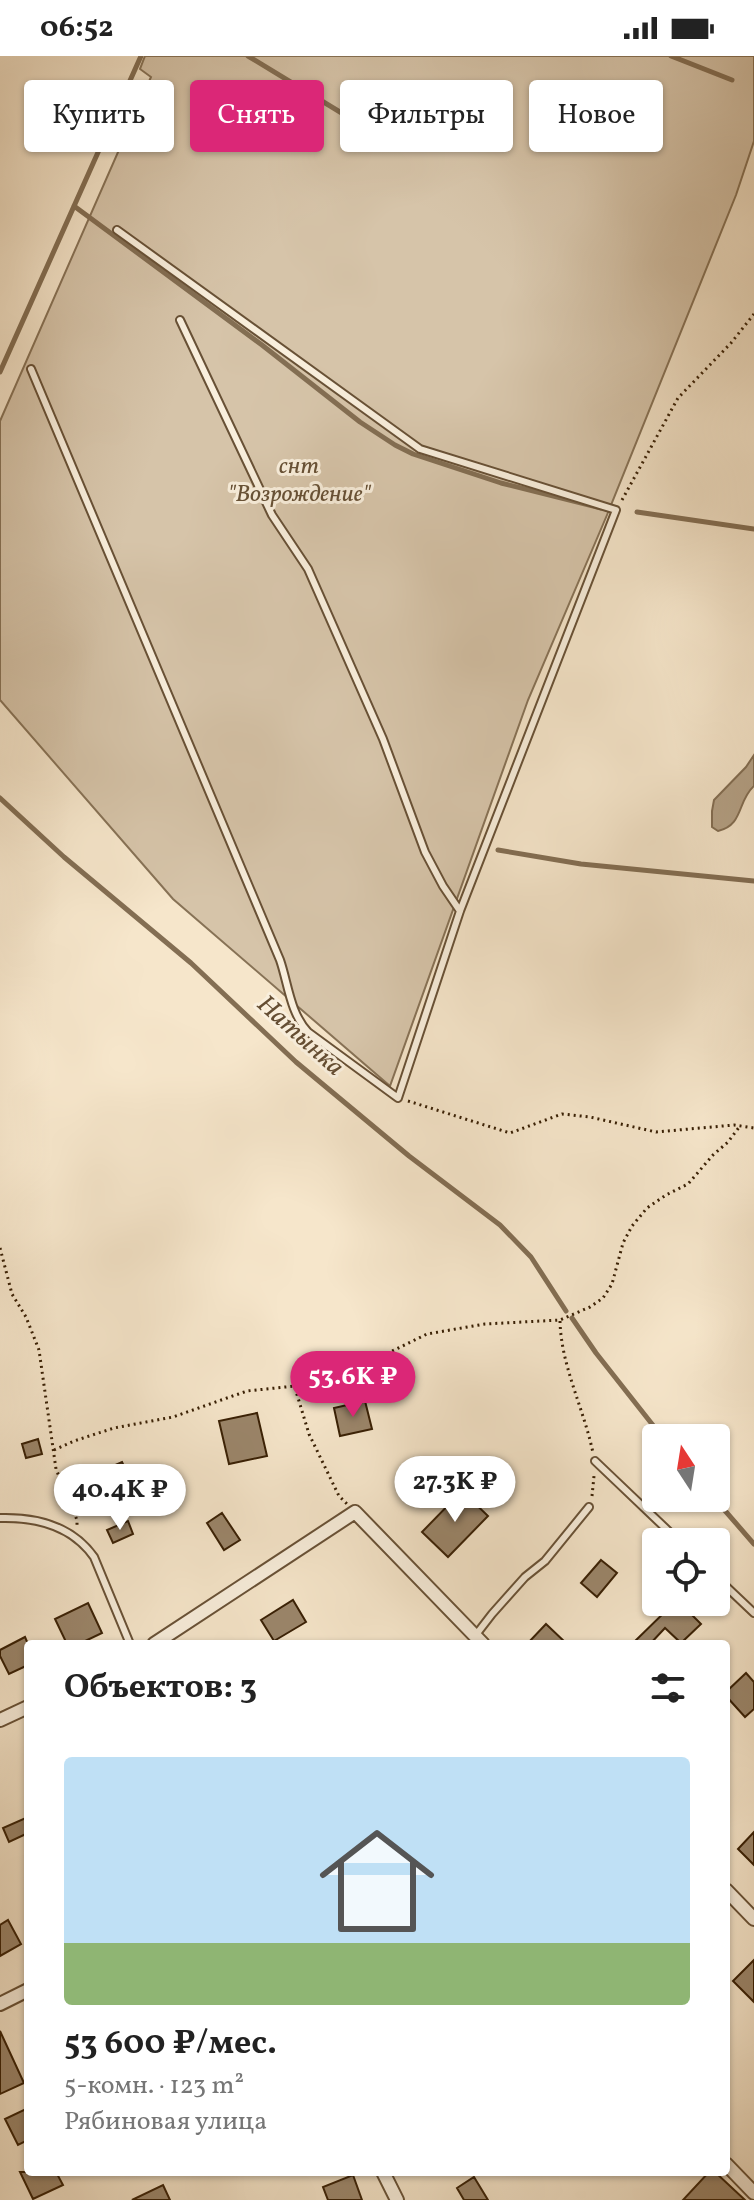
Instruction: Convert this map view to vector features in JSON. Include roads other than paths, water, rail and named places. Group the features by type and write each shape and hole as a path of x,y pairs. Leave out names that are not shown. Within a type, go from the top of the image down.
{"street":[{"path":"160,1640 355,1512 474,1640"},
{"path":"0,1720 24,1709"},
{"path":"730,1894 754,1919"},
{"path":"0,2004 24,1992"},
{"path":"730,2168 754,2193"},
{"path":"385,2176 397,2200"}],"lane":[{"path":"31,369 280,960 300,1024 398,1098 460,911 616,510 420,449 117,230"},
{"path":"180,320 272,515 308,569 383,739 425,852 460,911"},
{"path":"595,1461 665,1528"},
{"path":"476,1640 492,1614 525,1577 545,1561 589,1507"},
{"path":"0,1518 21,1517 54,1525 76,1538 94,1557 128,1640"},
{"path":"730,1590 754,1613"}],"waterway":[{"name":"Натынка","path":"0,372 141,56"},
{"path":"248,56 340,112"},
{"path":"671,56 732,80"},
{"path":"74,206 360,422 395,445 501,483 601,508"},
{"path":"637,512 754,529"},
{"name":"Натынка","path":"0,798 64,857 191,963 296,1062 409,1156 500,1225 531,1257 566,1311"},
{"path":"498,850 581,864 754,881"},
{"name":"Натынка","path":"572,1318 652,1424"},
{"name":"Натынка","path":"726,1512 754,1544"}],"park label":[{"name":"снт \"Возрождение\"","path":"299,481"}]}
